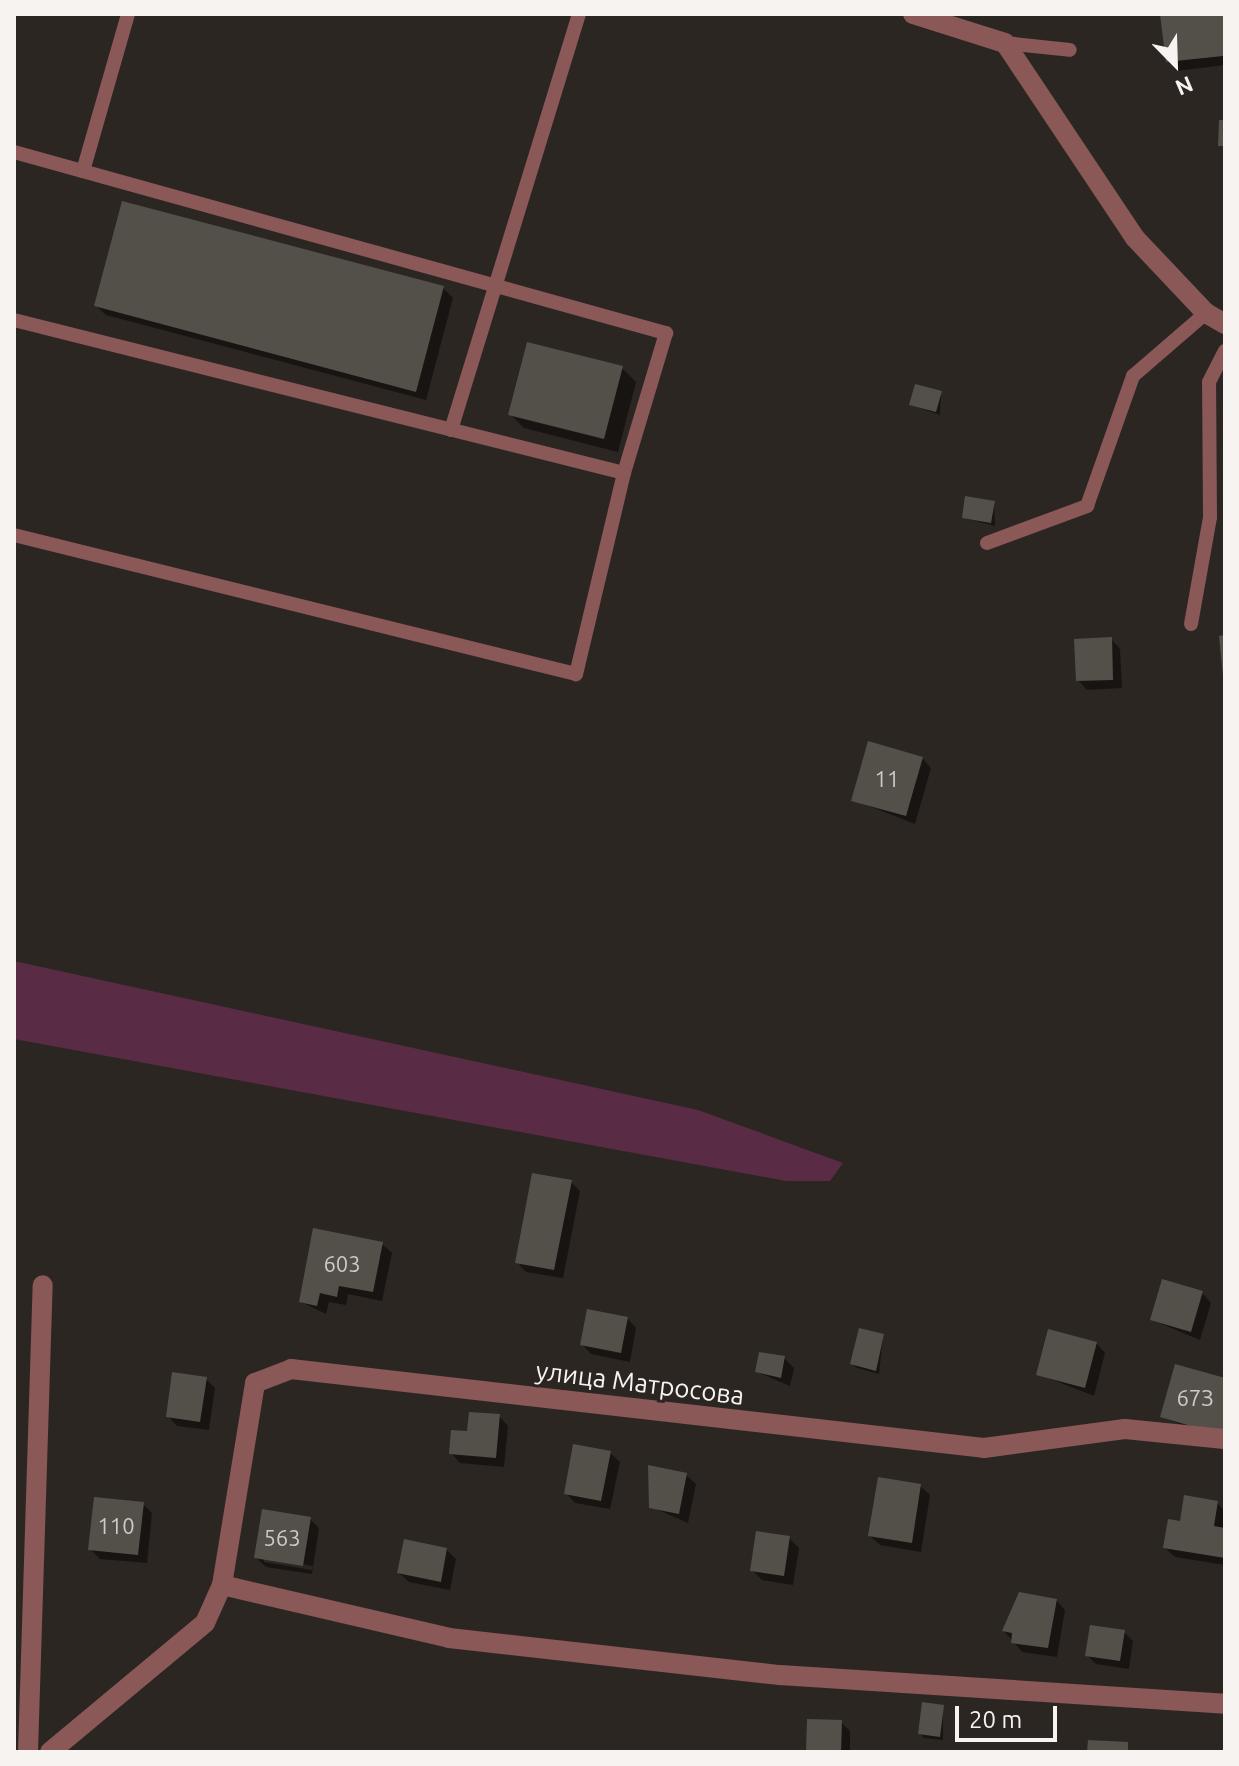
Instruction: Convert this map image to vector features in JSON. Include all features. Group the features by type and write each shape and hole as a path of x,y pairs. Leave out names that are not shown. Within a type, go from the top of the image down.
{"street":[{"path":"913,14 1005,43 1135,238 1206,313 1225,324"},
{"path":"28,1752 43,1285"},
{"name":"улица Матросова","path":"50,1752 205,1623 222,1585 255,1383 291,1369 984,1448 1125,1429 1225,1439"},
{"path":"222,1585 449,1638 780,1675 1225,1704"}],"lane":[{"path":"83,171 128,14"},
{"path":"451,430 579,14"},
{"path":"1005,43 1070,50"},
{"path":"14,152 666,333 624,473 576,674 14,535"},
{"path":"987,543 1087,506 1133,376 1206,313"},
{"path":"14,320 624,473"},
{"path":"1191,624 1210,517 1209,382 1225,351"}],"shaded area":[{"path":"14,961 698,1110 843,1163 830,1181 786,1181 14,1039"}],"building":[{"path":"1160,14 1225,14 1223,56 1166,62"},
{"path":"1219,120 1225,120 1225,146 1218,146"},
{"path":"122,201 444,286 416,392 94,306"},
{"path":"527,342 623,366 604,439 508,415"},
{"path":"915,384 942,391 936,412 909,405"},
{"path":"965,496 995,501 991,523 962,518"},
{"path":"1225,635 1225,676 1223,676 1219,636"},
{"path":"1112,637 1113,680 1076,681 1074,639"},
{"path":"868,741 923,757 906,816 851,801"},
{"path":"532,1173 572,1180 554,1270 515,1263"},
{"path":"313,1228 383,1242 373,1292 339,1286 337,1297 320,1293 317,1306 299,1302"},
{"path":"1162,1279 1203,1291 1191,1332 1150,1320"},
{"path":"587,1309 628,1317 621,1353 580,1345"},
{"path":"859,1328 884,1334 876,1371 850,1364"},
{"path":"1048,1329 1097,1342 1085,1388 1036,1375"},
{"path":"759,1352 785,1356 781,1378 755,1372"},
{"path":"1175,1364 1225,1378 1225,1436 1160,1417"},
{"path":"172,1372 207,1377 200,1422 166,1417"},
{"path":"469,1412 500,1414 496,1458 449,1454 451,1430 467,1431"},
{"path":"573,1444 611,1451 601,1501 564,1494"},
{"path":"648,1465 687,1473 679,1514 649,1508"},
{"path":"878,1477 921,1484 912,1543 868,1536"},
{"path":"1184,1495 1218,1501 1214,1526 1225,1528 1225,1558 1163,1548 1168,1519 1180,1521"},
{"path":"94,1497 144,1502 138,1555 88,1550"},
{"path":"262,1509 311,1517 303,1566 254,1558"},
{"path":"756,1531 790,1536 784,1576 750,1571"},
{"path":"404,1539 447,1548 441,1582 397,1573"},
{"path":"1019,1592 1057,1599 1048,1648 1011,1643 1012,1633 1002,1631"},
{"path":"1090,1625 1125,1630 1120,1661 1085,1656"},
{"path":"922,1702 944,1705 940,1737 918,1734"},
{"path":"807,1719 842,1720 841,1752 806,1752"},
{"path":"1088,1740 1128,1742 1128,1752 1087,1752"}]}
